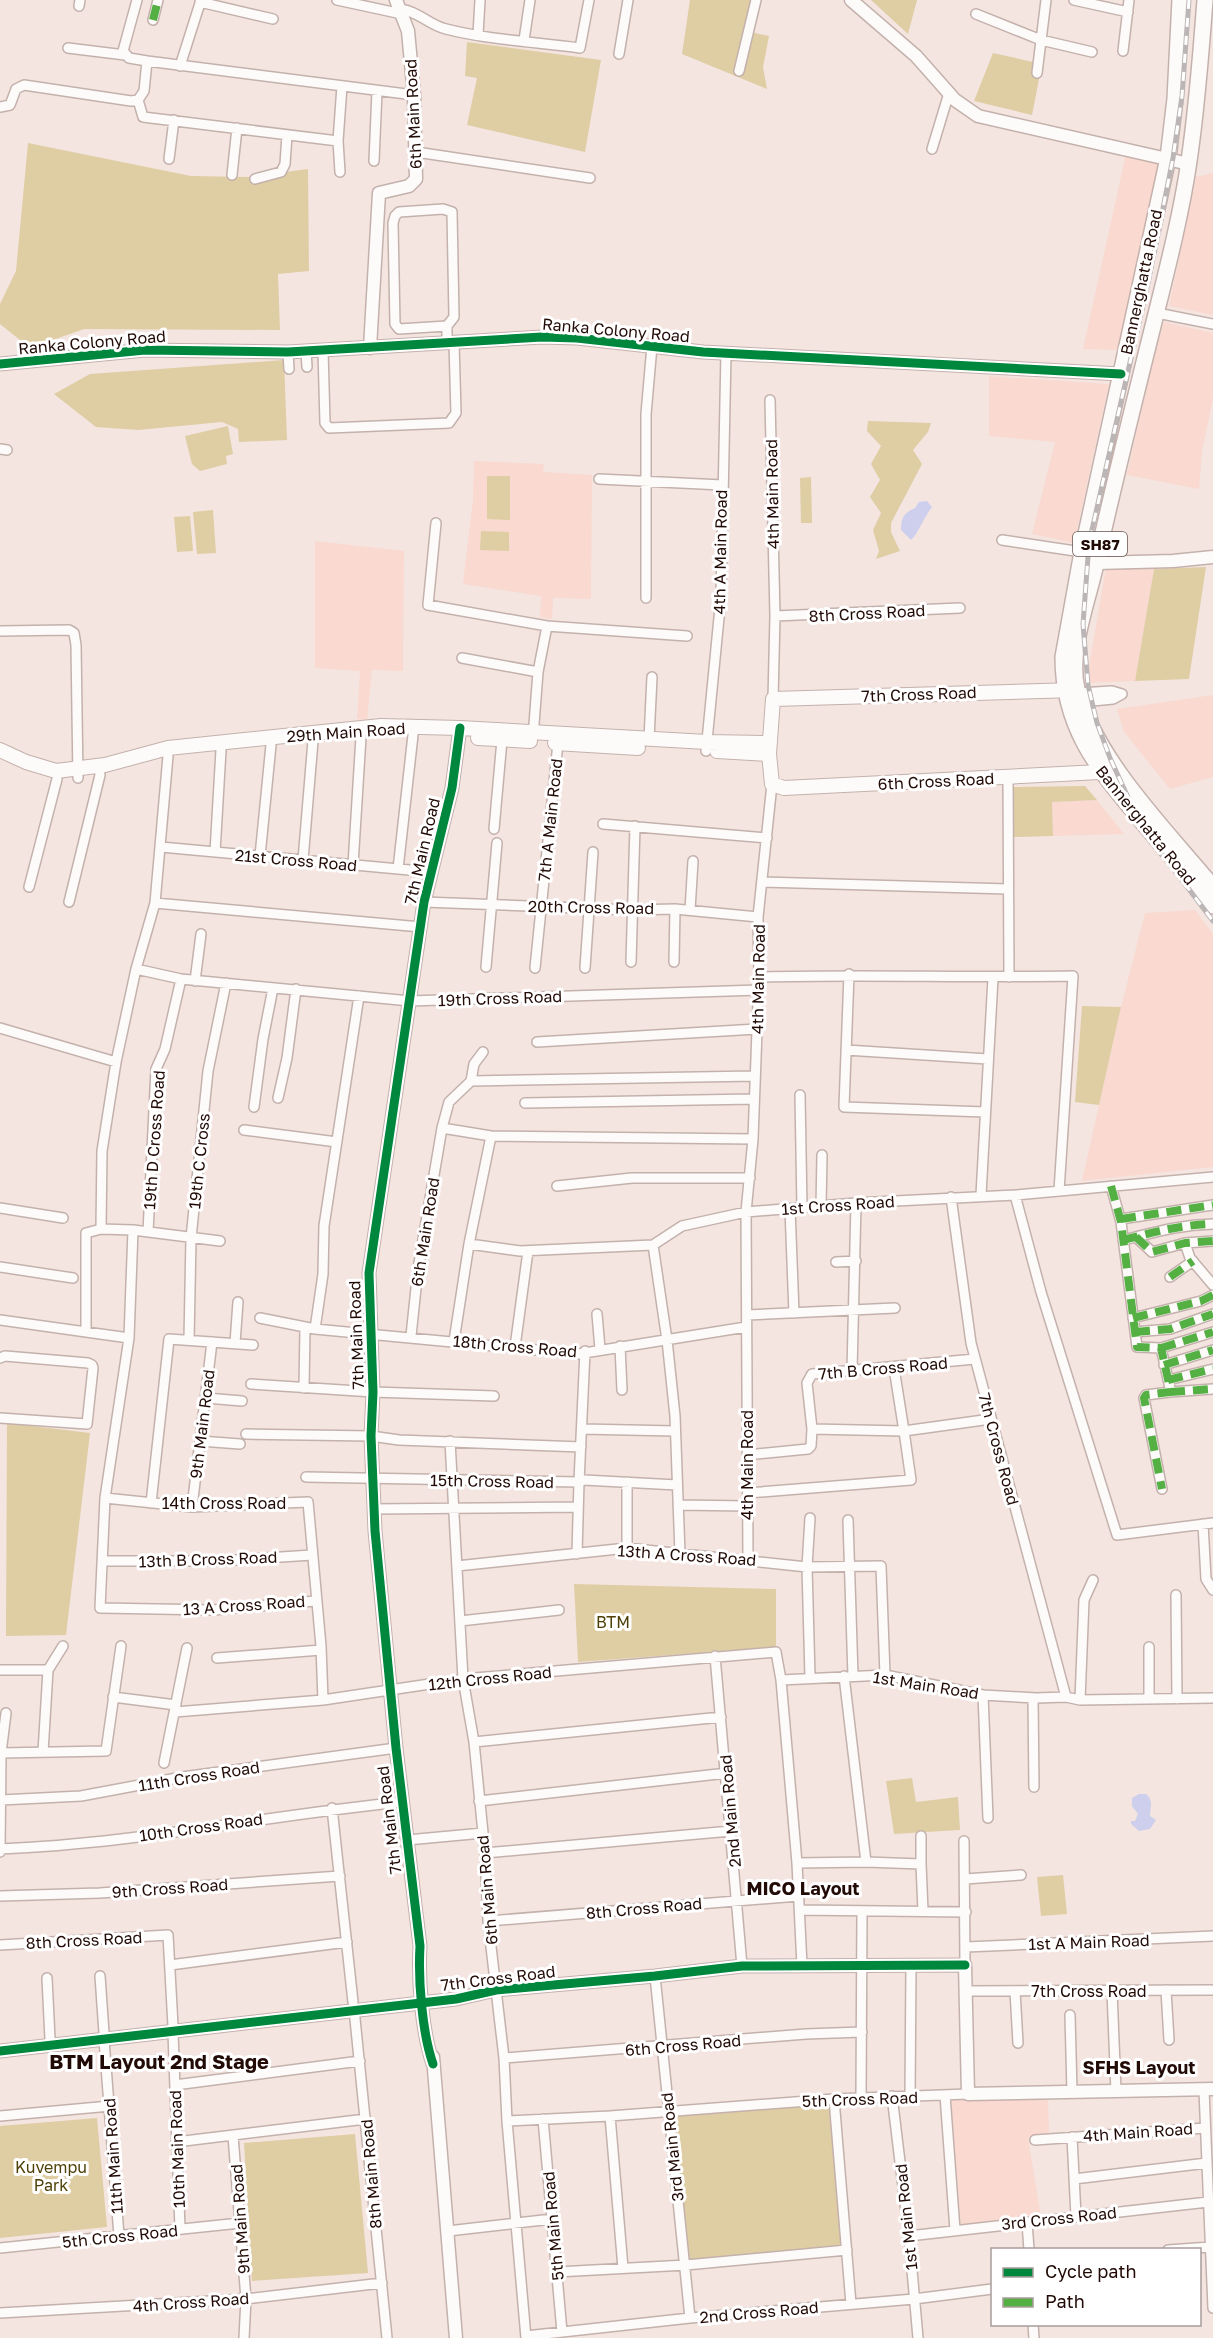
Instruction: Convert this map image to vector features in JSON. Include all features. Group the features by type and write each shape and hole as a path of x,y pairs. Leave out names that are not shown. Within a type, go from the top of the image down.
{"main road":[{"name":"Bannerghatta Road","path":"1076,694 1063,657 1082,552 1168,158 1174,99 1179,0"},
{"name":"Bannerghatta Road","path":"1205,0 1207,52 1189,164 1157,313 1079,638 1075,669 1076,694 1071,715 1081,740 1213,887"},
{"name":"7th Cross Road","path":"773,699 1076,694"},
{"name":"4th Main Road","path":"772,784 770,749 773,699"},
{"name":"29th Main Road","path":"99,771 168,748 381,726 533,737 649,739 707,746"},
{"name":"29th Main Road","path":"0,760 38,775 57,779 168,756 361,737 460,733 502,740 533,737 558,743 770,749"},
{"name":"29th Main Road","path":"0,750 41,767 78,774"},
{"name":"Bannerghatta Road","path":"1106,767 1213,906"},
{"name":"6th Cross Road","path":"772,784 784,788 1008,778 1106,767"}],"street":[{"path":"125,56 124,44 137,0"},
{"path":"153,20 158,0"},
{"path":"338,0 399,8 415,12 439,27 478,35 580,48 590,0"},
{"path":"478,35 480,0"},
{"path":"524,40 530,0"},
{"path":"619,54 628,0"},
{"path":"740,71 756,0"},
{"path":"851,0 916,56 949,93 978,116 1189,164"},
{"path":"1037,73 1046,0"},
{"path":"1074,0 1128,12"},
{"path":"1123,51 1130,0"},
{"path":"180,66 200,1 273,19"},
{"name":"6th Main Road","path":"370,348 379,193 409,186 416,179 414,95 407,26 399,8"},
{"path":"976,14 1041,40 1092,52"},
{"path":"68,48 180,66 414,95"},
{"path":"0,107 10,105 16,89 24,85 131,101 138,100 144,91 147,61"},
{"path":"340,172 338,141 342,86"},
{"path":"374,161 377,91"},
{"path":"932,149 949,93"},
{"path":"138,100 143,117 338,141"},
{"path":"169,159 174,120"},
{"path":"232,175 237,128"},
{"path":"255,179 281,172 285,164 287,135"},
{"path":"416,153 590,178"},
{"path":"399,329 447,326 454,317 452,212 443,209 399,212 395,216 393,223 393,314 395,324 399,329 399,346"},
{"path":"377,223 393,223"},
{"path":"1157,313 1213,324"},
{"path":"323,350 324,423 326,427 333,429 450,423 456,413 451,343 447,326"},
{"name":"Ranka Colony Road","path":"0,364 146,350 288,352 542,337 577,338 726,353 1121,374"},
{"path":"646,598 646,414 652,346"},
{"path":"306,351 307,368"},
{"path":"288,352 289,369"},
{"name":"4th A Main Road","path":"707,746 721,597 726,353"},
{"name":"4th Main Road","path":"771,400 775,616 773,699"},
{"path":"599,479 722,485"},
{"path":"436,523 428,605 546,626 687,636"},
{"path":"1002,540 1082,552"},
{"path":"1096,563 1173,561 1213,557"},
{"name":"8th Cross Road","path":"775,616 960,609"},
{"path":"533,737 538,672 546,626"},
{"path":"0,631 69,630 74,633 78,774"},
{"path":"462,658 538,672"},
{"path":"649,739 652,677"},
{"name":"7th Main Road","path":"456,2338 426,1998 426,1964 420,1946 406,1840 375,1509 371,1436 373,1392 369,1273 424,902 452,788 460,733"},
{"path":"398,870 412,735"},
{"path":"353,865 361,737"},
{"path":"494,829 502,740"},
{"path":"303,860 313,741"},
{"name":"7th A Main Road","path":"535,968 558,743"},
{"path":"260,856 272,745"},
{"path":"215,852 221,750"},
{"path":"100,1229 102,1151 116,1062 136,969 155,903 168,756"},
{"path":"69,902 99,771"},
{"path":"1008,778 1009,977"},
{"path":"29,887 57,779"},
{"name":"4th Main Road","path":"748,1559 746,1212 753,1139 759,990 758,917 772,784"},
{"path":"603,824 767,838"},
{"path":"631,962 635,826"},
{"path":"486,967 497,843"},
{"name":"21st Cross Road","path":"161,847 431,872"},
{"path":"585,968 593,852"},
{"path":"690,910 693,861"},
{"path":"763,882 1008,889"},
{"name":"20th Cross Road","path":"424,902 631,910 675,909 758,917"},
{"path":"155,903 421,927"},
{"path":"674,962 675,909"},
{"path":"195,981 201,934"},
{"name":"19th Cross Road","path":"136,969 195,981 410,1001 759,990"},
{"path":"759,977 849,974 993,978 1073,976 1059,1191"},
{"path":"849,974 844,1107 985,1112"},
{"path":"981,1195 993,978"},
{"name":"19th D Cross Road","path":"148,1232 156,1069 165,1049 181,979"},
{"name":"19th C Cross","path":"189,1340 191,1238 208,1071 226,983"},
{"path":"254,1107 263,1039 273,988"},
{"path":"278,1098 287,1058 296,989"},
{"name":"7th Main Road","path":"315,1329 323,1274 324,1226 359,996"},
{"path":"0,1028 116,1062"},
{"path":"537,1042 757,1029"},
{"path":"846,1050 988,1059"},
{"path":"483,1052 474,1064 471,1081 755,1076"},
{"name":"6th Main Road","path":"411,1336 418,1269 442,1128 449,1102 471,1081"},
{"path":"800,1095 802,1208"},
{"path":"525,1103 754,1099"},
{"path":"442,1128 490,1136 753,1139"},
{"path":"244,1130 337,1142"},
{"path":"454,1341 469,1244 490,1136"},
{"path":"821,1206 822,1155"},
{"name":"1st Cross Road","path":"653,1245 681,1226 746,1212 981,1195 1015,1195 1213,1177"},
{"path":"557,1186 632,1178 750,1178"},
{"path":"1111,1186 1121,1219 1137,1347 1161,1348 1213,1332"},
{"path":"1015,1195 1041,1292 1118,1535 1208,1524 1206,1579 1207,1584 1213,1590"},
{"name":"7th Cross Road","path":"951,1197 971,1343 1066,1696"},
{"path":"852,1371 856,1203"},
{"path":"1121,1219 1213,1204"},
{"path":"0,1208 63,1218"},
{"path":"790,1209 794,1312"},
{"path":"1123,1240 1185,1225 1213,1224"},
{"path":"86,1331 87,1233 100,1229 133,1230 220,1241"},
{"path":"103,1561 105,1498 129,1338 133,1230"},
{"path":"1136,1237 1152,1252 1185,1243 1213,1241"},
{"path":"1185,1243 1193,1261 1213,1285"},
{"path":"469,1244 528,1251 653,1245 667,1340 675,1431 680,1554"},
{"path":"514,1347 528,1251"},
{"path":"836,1262 856,1261"},
{"path":"1170,1276 1193,1261"},
{"path":"0,1267 73,1278"},
{"path":"1133,1318 1201,1301 1213,1294"},
{"path":"235,1343 238,1302"},
{"path":"747,1315 895,1308"},
{"path":"597,1314 600,1349"},
{"path":"1135,1332 1170,1329 1213,1314"},
{"name":"18th Cross Road","path":"260,1318 315,1329 411,1336 578,1354 746,1327"},
{"path":"0,1320 129,1338"},
{"path":"304,1327 304,1388"},
{"path":"151,1503 169,1339 253,1345"},
{"name":"9th Main Road","path":"192,1507 212,1342"},
{"path":"620,1346 622,1390"},
{"path":"1161,1348 1170,1392"},
{"path":"1164,1365 1213,1350"},
{"path":"578,1554 585,1352"},
{"path":"0,1358 5,1356 88,1363 93,1368 87,1424 0,1418"},
{"name":"7th B Cross Road","path":"812,1429 807,1383 809,1377 815,1374 975,1359"},
{"path":"747,1493 911,1480 894,1368"},
{"path":"1168,1380 1213,1369"},
{"path":"251,1384 373,1392 494,1396"},
{"path":"1162,1489 1144,1398 1146,1395 1213,1389"},
{"path":"206,1398 242,1401"},
{"path":"747,1455 808,1449 812,1446 812,1429 904,1431 991,1419"},
{"path":"582,1429 675,1431"},
{"path":"246,1434 371,1436 399,1440 581,1447"},
{"path":"200,1441 240,1444"},
{"name":"6th Main Road","path":"450,1441 463,1679 474,1742 485,1853 488,1921 504,2058 507,2121 526,2337"},
{"name":"15th Cross Road","path":"306,1477 451,1481 579,1482 584,1480 677,1485"},
{"path":"627,1482 627,1548"},
{"name":"14th Cross Road","path":"105,1498 192,1507 308,1502 312,1555"},
{"path":"678,1504 748,1506"},
{"path":"375,1509 578,1507"},
{"path":"810,1518 807,1567 810,1677"},
{"path":"848,1520 849,1676 866,1862"},
{"name":"13th A Cross Road","path":"457,1566 627,1548 807,1567 881,1566 885,1675"},
{"path":"312,1555 323,1700"},
{"name":"13th B Cross Road","path":"103,1561 220,1561 312,1555"},
{"name":"13 A Cross Road","path":"103,1561 100,1608 213,1610 315,1601"},
{"path":"1080,1700 1084,1600 1093,1580"},
{"path":"1176,1595 1177,1699"},
{"path":"460,1621 559,1610"},
{"path":"43,1752 48,1670 63,1646"},
{"path":"1,1753 106,1751 121,1646"},
{"path":"1149,1647 1149,1699"},
{"path":"164,1763 187,1648"},
{"path":"217,1658 321,1650"},
{"name":"12th Cross Road","path":"113,1697 175,1709 323,1700 463,1679 776,1652 781,1680"},
{"name":"2nd Main Road","path":"715,1656 727,1773 742,1966"},
{"path":"0,1670 48,1670"},
{"name":"1st Main Road","path":"781,1680 885,1675 983,1695 1033,1698 1066,1696 1080,1700 1213,1698"},
{"path":"781,1680 797,1863 802,1966"},
{"path":"983,1695 988,1818"},
{"path":"1033,1698 1034,1787"},
{"path":"0,1850 1,1753 6,1713"},
{"path":"474,1742 721,1717"},
{"name":"11th Cross Road","path":"1,1800 81,1796 182,1777 396,1748"},
{"path":"479,1801 727,1773"},
{"name":"10th Cross Road","path":"0,1850 59,1846 332,1808 402,1802"},
{"name":"8th Main Road","path":"332,1808 387,2338"},
{"path":"485,1853 731,1831"},
{"path":"406,1840 483,1833"},
{"path":"921,1836 923,1911"},
{"path":"964,1841 968,2094"},
{"path":"797,1863 921,1864"},
{"path":"965,1879 1021,1875"},
{"name":"9th Cross Road","path":"0,1896 100,1893 340,1876"},
{"name":"8th Cross Road","path":"488,1921 799,1896"},
{"path":"800,1910 966,1912"},
{"path":"861,2098 862,1911"},
{"name":"8th Cross Road","path":"0,1945 168,1935"},
{"name":"10th Main Road","path":"168,1935 180,2229"},
{"name":"1st A Main Road","path":"966,1947 1213,1936"},
{"path":"170,1965 346,1942"},
{"name":"7th Cross Road","path":"0,2051 104,2036 426,1998 456,1992 477,1993 742,1966 966,1965"},
{"path":"910,2097 911,1966"},
{"name":"11th Main Road","path":"100,1976 119,2236"},
{"name":"3rd Main Road","path":"655,1976 690,2318"},
{"path":"48,1978 50,2039"},
{"path":"1166,1990 1169,2040"},
{"path":"1213,1990 1213,2002"},
{"name":"7th Cross Road","path":"966,1991 1213,1990"},
{"path":"1016,1991 1018,2043"},
{"path":"1112,1991 1116,2091"},
{"path":"1070,2015 1072,2092"},
{"name":"6th Cross Road","path":"504,2058 806,2034 862,2032"},
{"name":"7th Cross Road","path":"0,2044 104,2036"},
{"path":"175,2085 360,2061"},
{"name":"4th Main Road","path":"1209,2089 1205,2128 1213,2308"},
{"name":"5th Cross Road","path":"507,2121 892,2096 1209,2089"},
{"path":"945,2095 955,2230"},
{"name":"1st Main Road","path":"892,2096 909,2235 918,2338"},
{"path":"834,2099 851,2304"},
{"path":"0,2116 110,2106"},
{"path":"610,2116 623,2268"},
{"path":"176,2142 366,2119"},
{"name":"5th Main Road","path":"543,2119 562,2332"},
{"name":"4th Main Road","path":"1035,2140 1205,2128"},
{"name":"9th Main Road","path":"233,2136 246,2299 244,2338"},
{"name":"4th Main Road","path":"1072,2137 1076,2216"},
{"path":"1074,2179 1206,2163"},
{"name":"3rd Cross Road","path":"909,2235 1208,2202"},
{"path":"448,2231 552,2219"},
{"path":"1027,2222 1029,2248"},
{"name":"5th Cross Road","path":"0,2248 240,2223"},
{"path":"1196,2248 1210,2247"},
{"path":"557,2272 686,2265 847,2250"},
{"name":"4th Cross Road","path":"0,2313 246,2299 381,2283"},
{"path":"1201,2287 1211,2286"},
{"name":"2nd Cross Road","path":"526,2337 690,2318 914,2299 991,2289"}],"shaded area":[{"path":"1126,154 1162,163 1118,350 1083,349"},
{"path":"1213,173 1213,315 1169,306 1196,177"},
{"path":"1164,322 1213,333 1213,399 1202,451 1199,489 1127,475 1154,355"},
{"path":"989,376 1109,384 1074,543 1032,534 1055,442 989,436"},
{"path":"474,461 544,464 543,472 592,475 591,599 553,598 552,619 540,617 541,596 463,584 473,499"},
{"path":"315,541 404,551 403,671 372,670 367,720 357,719 360,671 315,668"},
{"path":"1106,568 1154,569 1135,681 1086,683"},
{"path":"1213,695 1213,777 1170,789 1124,732 1117,709"},
{"path":"1097,800 1124,834 1053,836 1052,802"},
{"path":"1195,910 1213,934 1213,1167 1082,1181 1121,1007 1145,913"},
{"path":"1048,2098 1049,2135 1028,2138 1041,2217 961,2226 951,2099"}],"green space":[{"path":"690,0 752,0 746,31 769,36 763,67 767,89 682,54"},
{"path":"871,0 917,0 908,34"},
{"path":"467,42 601,60 585,152 467,125 477,78 465,76"},
{"path":"993,53 1042,64 1032,115 974,101"},
{"path":"28,143 191,176 249,177 308,169 309,271 278,274 280,330 84,329 30,348 0,324 0,304 16,271"},
{"path":"284,360 287,440 239,442 238,429 222,422 138,430 96,427 54,394 90,374"},
{"path":"868,421 931,423 928,432 913,450 922,464 891,523 891,532 900,551 876,559 879,551 873,530 881,513 870,497 880,480 871,464 881,446 867,431"},
{"path":"228,426 233,454 226,456 227,464 200,471 192,464 185,436"},
{"path":"487,476 510,476 510,520 487,519"},
{"path":"811,477 812,523 801,523 800,478"},
{"path":"213,510 216,553 197,554 193,512"},
{"path":"190,516 193,551 177,552 174,517"},
{"path":"481,531 509,532 509,551 480,550"},
{"path":"1206,567 1189,679 1135,681 1154,569"},
{"path":"1085,786 1097,800 1052,802 1053,836 1014,837 1013,787"},
{"path":"1082,1006 1121,1007 1099,1105 1075,1102"},
{"path":"7,1423 90,1433 66,1635 6,1636"},
{"name":"BTM","path":"574,1584 776,1589 776,1647 578,1662"},
{"path":"912,1778 916,1802 958,1797 960,1830 894,1834 886,1781"},
{"path":"1063,1875 1067,1914 1041,1916 1037,1877"},
{"path":"834,2099 847,2250 686,2265 667,2110"},
{"name":"Kuvempu Park","path":"97,2118 107,2227 0,2238 0,2126"},
{"path":"355,2134 368,2273 252,2281 244,2143"}],"water":[{"path":"927,501 932,507 911,540 901,530 903,519 919,502"},
{"path":"1139,1794 1146,1794 1150,1799 1150,1816 1156,1820 1150,1829 1139,1831 1131,1824 1131,1821 1135,1821 1138,1814 1132,1806 1132,1798"}],"railway":[{"path":"1189,0 1182,96 1173,158 1148,283 1089,543 1083,624 1088,685 1097,723 1110,758 1150,838 1213,921"}],"marked path":[{"path":"153,20 158,0"},
{"path":"1111,1186 1121,1222 1137,1347 1161,1348 1170,1388 1170,1392 1146,1395 1144,1398 1162,1489"},
{"path":"1121,1219 1213,1205"},
{"path":"1123,1240 1178,1227 1213,1224"},
{"path":"1136,1237 1152,1252 1185,1243 1213,1241"},
{"path":"1170,1277 1193,1261"},
{"path":"1133,1318 1201,1301 1213,1295"},
{"path":"1135,1332 1170,1329 1213,1314"},
{"path":"1161,1348 1213,1332"},
{"path":"1164,1365 1213,1350"},
{"path":"1168,1380 1213,1369"},
{"path":"1170,1392 1213,1389"}],"cycle path":[{"path":"0,364 145,350 288,352 542,337 577,338 703,352 1121,374"},
{"path":"433,2064 426,2037 422,2006 420,1946 396,1748 375,1531 369,1273 424,902 452,788 460,728"},
{"path":"0,2051 456,1999 496,1990 742,1966 965,1965"}],"district":[{"name":"MICO Layout","path":"803,1888"},
{"name":"BTM Layout 2nd Stage","path":"159,2061"},
{"name":"SFHS Layout","path":"1139,2067"}]}
